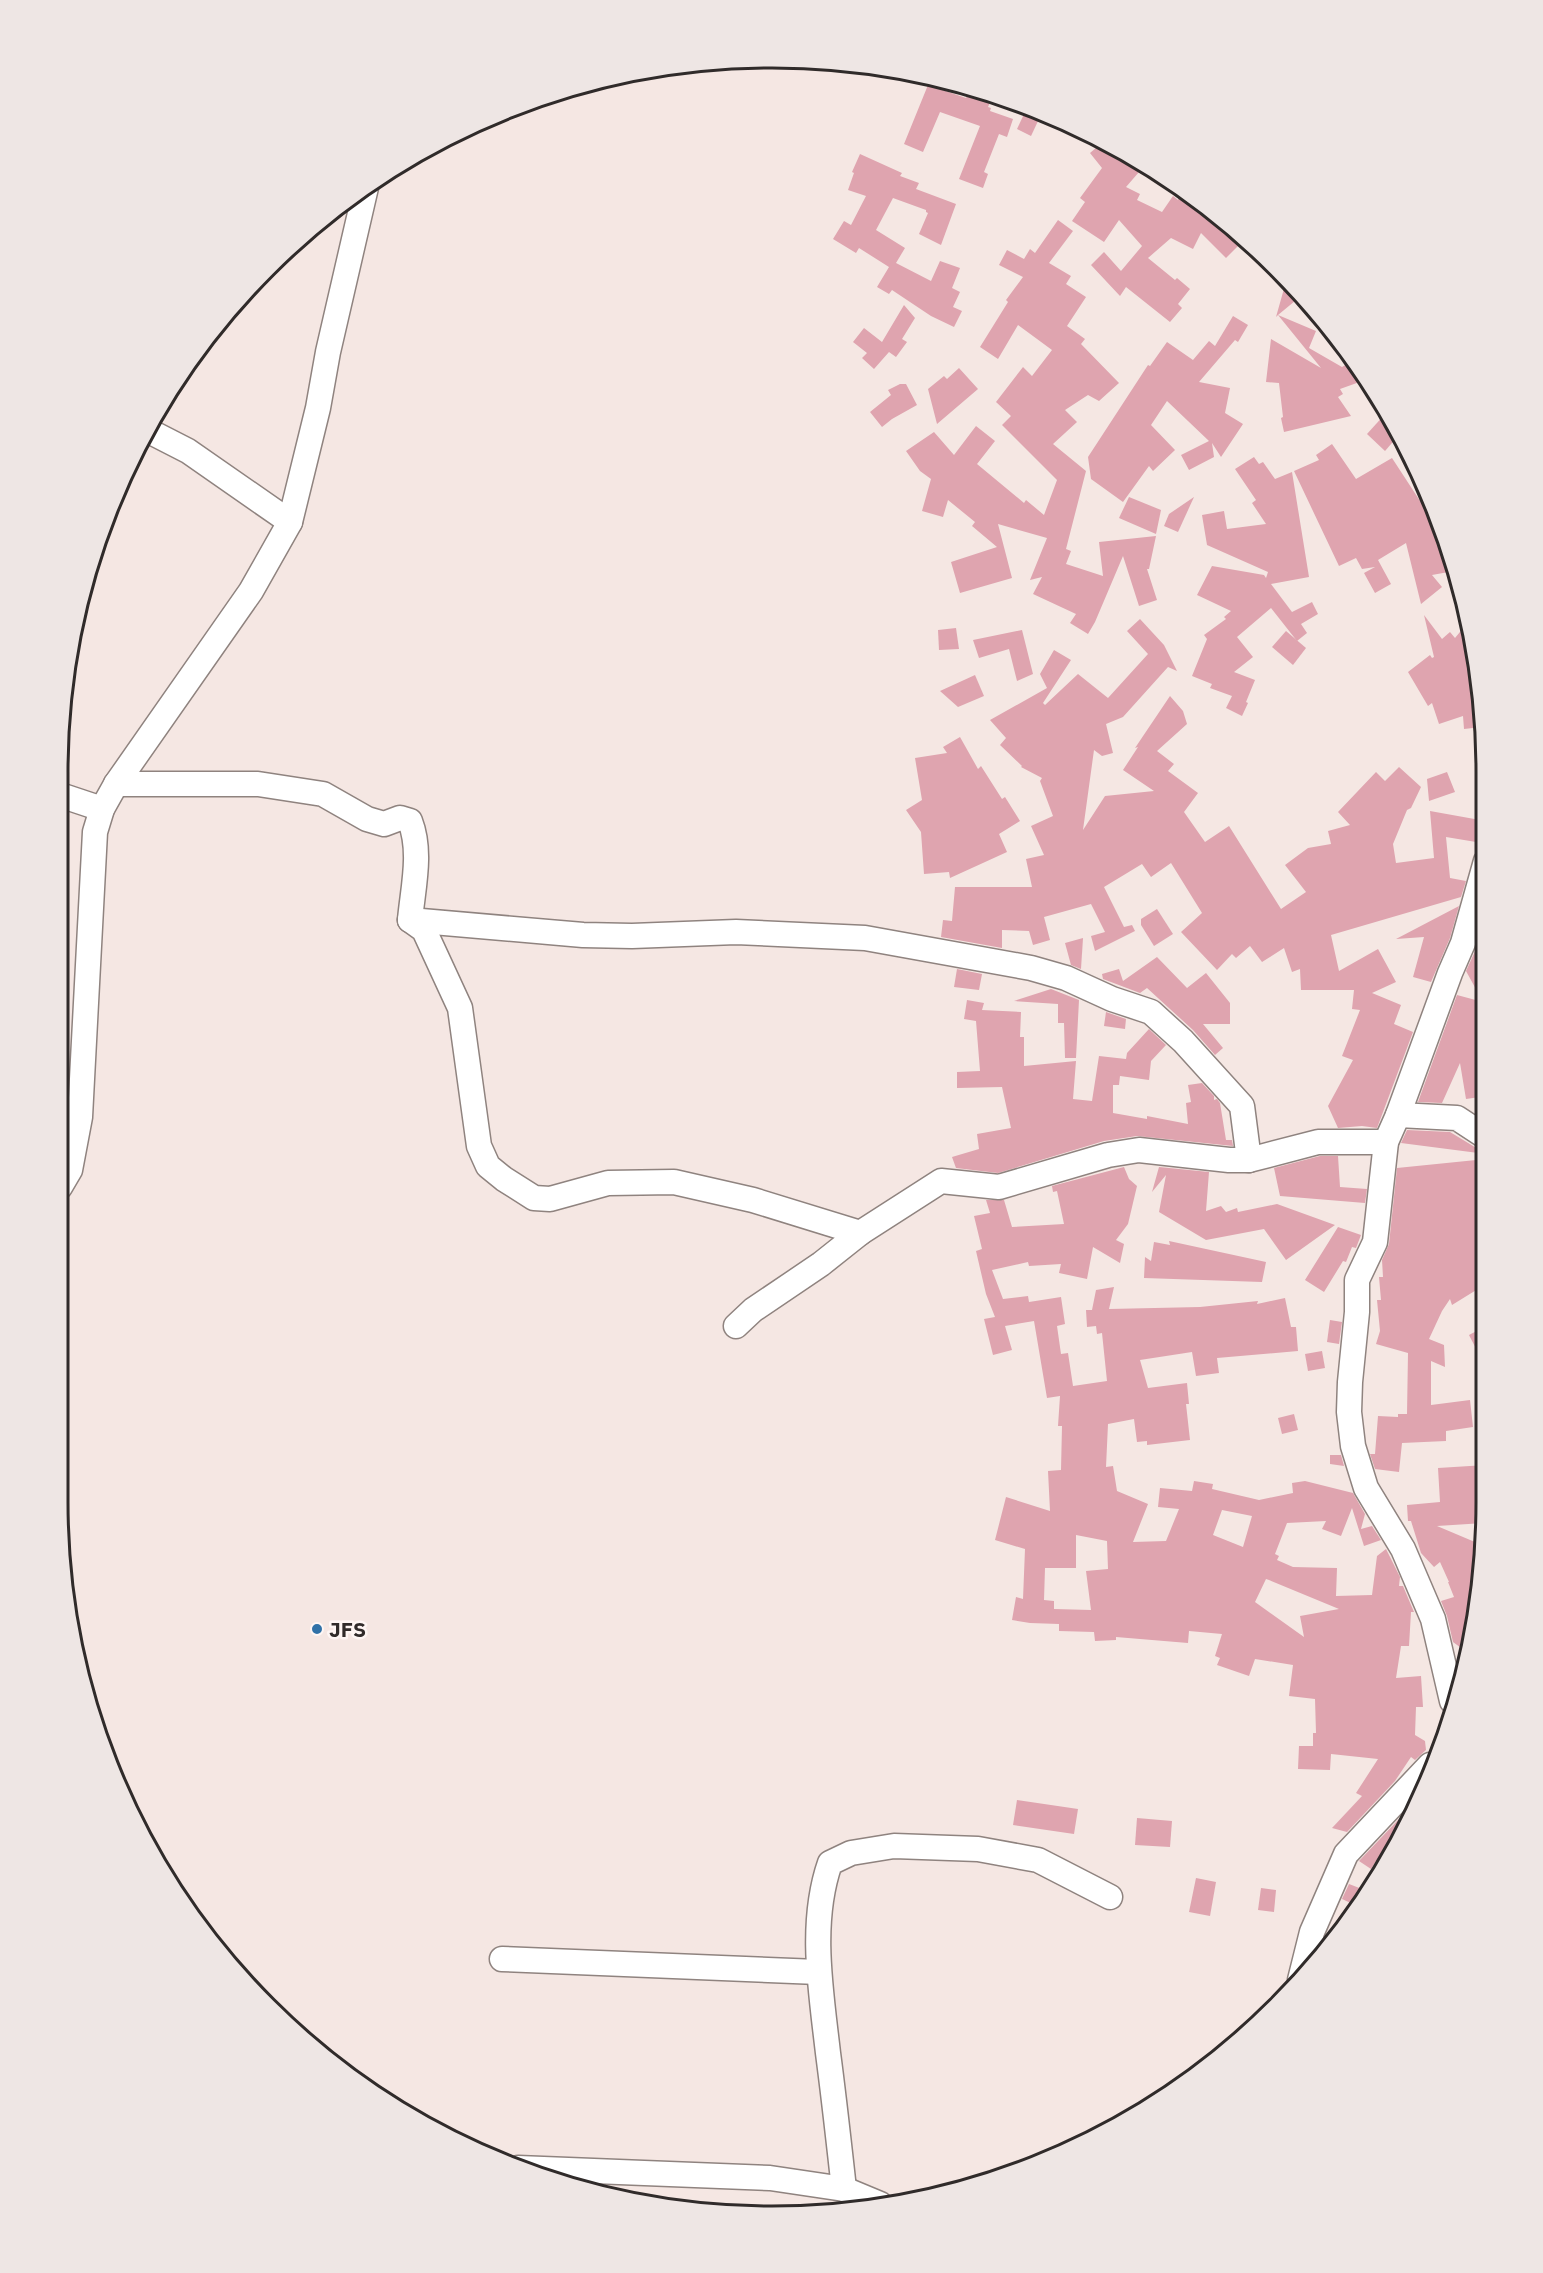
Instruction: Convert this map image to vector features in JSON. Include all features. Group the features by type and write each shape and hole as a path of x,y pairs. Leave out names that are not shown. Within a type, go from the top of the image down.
{"street":[{"path":"68,1173 80,1117 95,832 102,809 116,784 251,591 290,522 318,408 328,352 364,198"},
{"path":"154,434 188,451 290,522"},
{"path":"116,784 258,784 323,794 367,819 384,824 400,818 410,821 416,836 417,852 410,921"},
{"path":"68,798 102,809"},
{"path":"1450,1691 1433,1619 1403,1549 1366,1488 1353,1446 1349,1412 1357,1312 1357,1280 1375,1242 1386,1142 1463,943 1476,897"},
{"path":"410,921 583,935 633,936 736,932 865,938 1031,968 1066,978 1112,999 1151,1012 1183,1041 1242,1106 1249,1160"},
{"path":"410,921 424,930 460,1008 478,1146 488,1166 504,1179 534,1198 550,1199 608,1184 674,1182 753,1200 860,1233"},
{"path":"1398,1115 1457,1118 1476,1130"},
{"path":"736,1326 753,1310 821,1264 860,1233 941,1181 999,1187 1108,1155 1138,1150 1249,1160 1318,1142 1386,1142"},
{"path":"1305,1962 1312,1932 1346,1854 1420,1776"},
{"path":"844,2189 818,1972 818,1912 823,1884 830,1863 851,1853 894,1846 978,1850 1038,1860 1110,1897"},
{"path":"502,1959 818,1972"},
{"path":"549,2169 770,2178 844,2189 867,2198"}],"building":[{"path":"928,85 966,98 967,95 990,102 988,107 991,108 990,111 1013,119 1007,137 999,134 984,172 988,174 983,188 959,179 980,126 940,112 923,152 904,144"},
{"path":"1024,115 1038,120 1031,136 1017,129"},
{"path":"1097,147 1139,172 1126,187 1140,194 1137,200 1162,212 1173,196 1178,200 1179,198 1239,245 1226,258 1201,233 1193,249 1171,238 1148,258 1190,289 1178,304 1182,308 1170,322 1126,287 1120,296 1091,265 1104,252 1121,271 1142,246 1119,220 1104,242 1072,221 1085,202 1080,198 1102,168 1090,153"},
{"path":"860,154 902,173 900,176 919,183 916,189 956,204 941,245 919,234 928,213 926,210 893,198 876,230 905,248 896,263 931,281 940,261 960,268 952,288 960,292 953,307 962,311 954,327 931,316 892,290 889,294 877,287 889,267 859,248 856,253 833,239 844,221 851,225 866,196 848,190 854,173 852,172"},
{"path":"1058,220 1073,231 1049,263 1071,276 1066,284 1086,297 1067,326 1085,339 1081,344 1119,383 1099,401 1088,395 1065,410 1077,422 1053,444 1086,471 1066,549 1071,551 1066,564 1103,576 1099,542 1156,536 1149,569 1147,569 1157,600 1139,606 1123,556 1088,634 1070,623 1076,614 1033,594 1042,577 1030,580 1047,538 998,524 1012,578 960,593 951,562 997,547 972,526 975,522 948,500 943,517 922,511 931,479 920,471 906,451 934,432 954,455 976,426 995,441 977,464 1024,503 1026,500 1044,515 1057,480 1002,425 1011,416 996,402 1023,367 1032,376 1052,350 1018,325 998,359 980,347 1008,302 1006,300 1023,277 999,265 1007,250 1024,259 1030,249 1035,253"},
{"path":"1284,289 1295,301 1276,317"},
{"path":"904,305 915,318 902,339 907,342 896,357 889,352 874,369 862,358 867,353 853,342 864,328 882,342"},
{"path":"1278,315 1316,331 1309,348 1342,367 1346,365 1358,382 1340,389 1343,394 1338,397 1351,416 1284,432 1279,383 1266,382 1271,339 1321,368"},
{"path":"1233,316 1248,325 1238,342 1235,340 1199,382 1230,388 1225,413 1243,424 1221,457 1212,443 1214,457 1189,470 1181,455 1209,441 1167,401 1151,425 1175,450 1153,471 1149,466 1123,502 1091,479 1088,457 1148,365 1150,366 1167,342 1193,360 1209,341 1215,346"},
{"path":"959,368 978,389 937,424 928,389 944,376 947,379"},
{"path":"900,384 906,384 917,405 882,427 870,412 891,395 888,390"},
{"path":"1380,419 1393,442 1385,451 1367,434"},
{"path":"1332,444 1356,479 1392,458 1423,504 1447,572 1432,575 1442,587 1421,604 1406,543 1378,560 1391,584 1375,593 1364,573 1375,567 1362,569 1356,558 1339,566 1294,471 1319,460 1316,455"},
{"path":"1254,457 1259,464 1263,462 1275,479 1292,472 1309,577 1271,584 1292,612 1312,602 1318,614 1301,624 1307,633 1297,641 1271,608 1237,637 1253,657 1234,672 1255,680 1242,716 1226,708 1232,696 1210,688 1212,684 1192,676 1207,639 1204,635 1226,619 1224,617 1231,611 1197,595 1212,566 1264,575 1266,578 1268,572 1207,545 1202,515 1224,511 1227,529 1266,524 1252,503 1256,500 1235,469"},
{"path":"1129,497 1161,510 1156,534 1119,518"},
{"path":"1194,497 1178,532 1164,526 1169,514"},
{"path":"1424,615 1442,639 1450,632 1455,638 1461,630 1474,728 1464,729 1463,716 1439,724 1432,703 1428,706 1408,672 1430,655 1434,657"},
{"path":"1140,619 1164,645 1177,671 1168,667 1123,717 1106,724 1113,753 1102,756 1094,750 1083,830 1105,796 1154,791 1123,770 1170,696 1183,711 1187,724 1157,751 1174,764 1168,771 1198,793 1184,812 1205,842 1229,826 1281,909 1306,892 1285,865 1308,848 1331,844 1328,831 1350,825 1338,812 1376,772 1385,781 1399,767 1421,787 1411,808 1407,810 1393,844 1396,863 1434,858 1430,811 1476,819 1476,842 1446,837 1450,878 1466,881 1461,897 1331,935 1339,971 1378,949 1396,982 1372,993 1401,1005 1394,1024 1413,1032 1377,1128 1362,1126 1338,1128 1328,1106 1353,1060 1342,1056 1360,1010 1352,1009 1354,990 1301,990 1300,969 1292,972 1284,948 1262,962 1250,946 1236,958 1232,954 1217,970 1181,932 1202,913 1171,863 1151,877 1142,864 1104,887 1124,927 1132,925 1135,931 1095,951 1091,936 1105,932 1091,904 1044,917 1050,940 1033,945 1029,931 1002,930 1002,948 941,937 943,920 952,921 955,887 1032,887 1026,859 1044,855 1031,826 1053,816 1040,781 1042,778 1021,767 1000,745 1006,738 990,720 1047,688 1040,674 1054,650 1071,660 1043,703 1045,705 1078,674 1108,698 1148,654 1127,631"},
{"path":"956,628 959,649 939,650 938,630"},
{"path":"1022,630 1033,674 1017,681 1009,649 979,658 973,640"},
{"path":"1286,631 1306,648 1293,665 1272,647"},
{"path":"975,675 984,696 958,707 940,691"},
{"path":"960,737 978,769 981,766 1002,799 1005,797 1020,821 999,834 1007,852 950,878 949,872 924,874 921,832 906,810 922,800 915,758 947,753 943,747"},
{"path":"1447,772 1455,792 1429,801 1427,779"},
{"path":"1459,906 1450,938 1431,982 1413,977 1424,937 1396,939"},
{"path":"1157,909 1173,934 1154,946 1141,925 1141,919"},
{"path":"1083,938 1081,969 1071,965 1065,943"},
{"path":"1476,949 1476,989 1466,971"},
{"path":"1157,957 1187,988 1206,973 1230,1003 1230,1024 1203,1024 1223,1048 1215,1055 1193,1030 1147,988 1140,993 1103,979 1102,974 1119,969 1123,981"},
{"path":"957,969 982,974 979,990 954,987"},
{"path":"1051,989 1079,1000 1076,1058 1065,1058 1064,1023 1058,1023 1058,1004 1014,1001"},
{"path":"1457,995 1476,1000 1476,1098 1466,1099 1460,1063 1442,1103 1418,1102"},
{"path":"967,1000 984,1003 982,1010 1021,1012 1020,1037 1024,1037 1024,1066 1076,1061 1073,1099 1092,1101 1099,1056 1126,1059 1127,1053 1149,1029 1166,1045 1151,1061 1149,1080 1120,1076 1119,1085 1113,1085 1113,1113 1147,1119 1147,1116 1188,1124 1186,1103 1191,1102 1188,1085 1202,1083 1214,1096 1214,1100 1217,1099 1220,1103 1226,1140 1232,1140 1233,1146 1137,1136 1104,1141 998,1173 956,1168 952,1157 979,1149 977,1134 1011,1128 1002,1087 957,1088 957,1072 980,1071 976,1021 964,1019"},
{"path":"1106,1012 1126,1019 1125,1029 1104,1026"},
{"path":"1407,1130 1450,1132 1476,1148 1476,1153 1401,1143"},
{"path":"1320,1156 1338,1156 1340,1187 1367,1189 1365,1203 1280,1196 1274,1168"},
{"path":"1476,1160 1476,1290 1452,1305 1450,1299 1429,1339 1444,1345 1445,1367 1431,1361 1431,1405 1470,1400 1473,1427 1446,1431 1446,1441 1402,1443 1399,1472 1375,1469 1370,1454 1375,1454 1378,1416 1398,1417 1398,1414 1407,1414 1408,1353 1376,1344 1380,1331 1377,1300 1381,1300 1379,1277 1383,1277 1382,1260 1389,1244 1397,1168"},
{"path":"1124,1167 1129,1179 1137,1186 1128,1224 1116,1240 1124,1244 1120,1263 1093,1247 1087,1279 1059,1273 1061,1264 1029,1266 1028,1262 992,1270 1003,1299 1028,1296 1029,1302 1061,1297 1065,1324 1057,1326 1061,1354 1068,1353 1073,1386 1107,1381 1102,1333 1097,1334 1096,1326 1087,1327 1086,1310 1092,1310 1096,1290 1114,1287 1109,1309 1200,1307 1258,1301 1257,1304 1285,1298 1291,1327 1296,1327 1298,1351 1217,1358 1219,1373 1196,1376 1192,1352 1140,1360 1148,1388 1187,1383 1189,1404 1186,1404 1190,1440 1147,1445 1147,1441 1137,1442 1134,1419 1108,1424 1106,1467 1113,1466 1117,1491 1148,1504 1133,1542 1166,1541 1179,1509 1158,1507 1160,1488 1192,1491 1194,1481 1213,1484 1212,1489 1259,1500 1293,1493 1292,1483 1305,1481 1353,1493 1365,1514 1361,1529 1372,1526 1381,1540 1364,1546 1352,1508 1341,1536 1322,1529 1326,1521 1287,1523 1275,1554 1279,1556 1277,1560 1293,1567 1337,1568 1336,1596 1372,1595 1377,1556 1386,1549 1400,1577 1399,1586 1403,1586 1414,1612 1411,1612 1409,1646 1401,1646 1396,1678 1421,1676 1423,1707 1416,1707 1415,1735 1425,1741 1426,1750 1415,1760 1411,1757 1395,1781 1347,1832 1332,1828 1362,1796 1356,1793 1378,1759 1331,1754 1330,1770 1298,1769 1299,1746 1313,1746 1313,1733 1316,1733 1315,1699 1289,1696 1293,1665 1255,1659 1249,1676 1217,1665 1220,1658 1215,1656 1222,1634 1189,1631 1188,1643 1116,1637 1116,1640 1095,1641 1094,1632 1059,1631 1059,1624 1012,1620 1016,1597 1023,1599 1025,1549 995,1540 1006,1497 1050,1511 1048,1471 1061,1470 1062,1426 1058,1426 1060,1396 1047,1398 1034,1321 1005,1326 1012,1350 993,1355 984,1319 995,1317 986,1294 976,1251 982,1249 974,1216 990,1213 986,1200 1004,1200 1012,1227 1064,1224 1057,1191 1053,1192 1052,1186","holes":["1222,1510 1252,1516 1243,1547 1213,1535","1076,1535 1107,1541 1108,1569 1086,1571 1091,1610 1054,1609 1054,1601 1044,1600 1045,1568 1076,1568","1266,1579 1339,1609 1300,1616 1304,1637 1255,1602"]},
{"path":"1159,1167 1209,1172 1206,1211 1221,1206 1226,1212 1237,1208 1238,1212 1277,1204 1335,1225 1286,1260 1264,1229 1206,1240 1159,1212 1166,1175 1152,1192"},
{"path":"1338,1227 1361,1235 1356,1248 1352,1247 1346,1262 1343,1261 1324,1292 1305,1280"},
{"path":"1169,1241 1266,1262 1262,1282 1144,1278 1145,1257 1151,1261 1154,1242 1170,1245"},
{"path":"1330,1320 1342,1322 1339,1344 1327,1342"},
{"path":"1476,1331 1476,1349 1469,1335"},
{"path":"1322,1351 1325,1368 1308,1371 1305,1354"},
{"path":"1294,1414 1298,1430 1282,1434 1278,1418"},
{"path":"1330,1455 1341,1455 1344,1466 1330,1464"},
{"path":"1476,1466 1475,1524 1437,1526 1474,1542 1460,1647 1453,1642 1441,1601 1454,1597 1449,1582 1440,1562 1434,1567 1421,1553 1411,1521 1408,1521 1407,1505 1440,1502 1438,1468"},
{"path":"1017,1800 1078,1809 1074,1834 1013,1825"},
{"path":"1401,1817 1371,1869 1359,1861"},
{"path":"1137,1818 1172,1821 1170,1847 1135,1845"},
{"path":"1196,1878 1216,1882 1210,1916 1189,1912"},
{"path":"1349,1884 1360,1888 1350,1903 1342,1899"},
{"path":"1261,1888 1276,1890 1274,1912 1258,1910"}],"place":[{"name":"JFS","path":"317,1629"}]}
